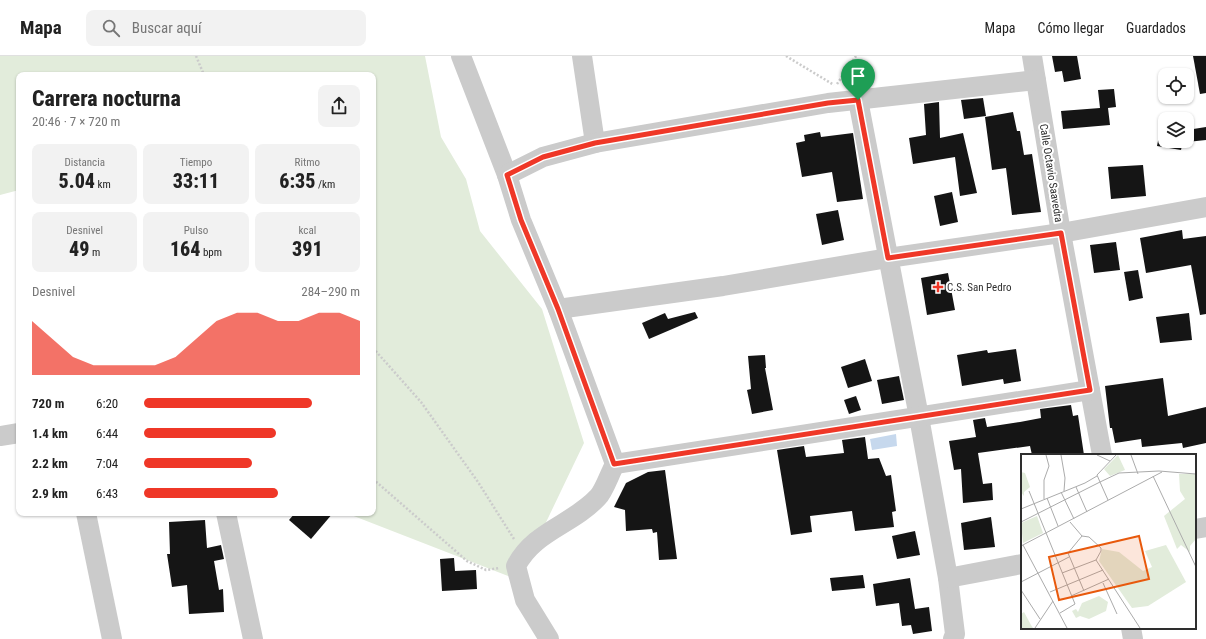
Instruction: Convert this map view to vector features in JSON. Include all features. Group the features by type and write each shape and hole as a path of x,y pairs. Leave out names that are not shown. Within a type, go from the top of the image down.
{"street":[{"path":"461,56 507,175 521,220 558,309 614,464 600,496 561,526 538,539 520,560 524,600 549,639"},
{"path":"582,56 595,143"},
{"name":"Calle Octavio Saavedra","path":"1032,56 1061,233 1102,454"},
{"path":"507,175 543,157 595,143 832,94 858,100 1036,80"},
{"path":"858,100 920,417 948,578 955,634 953,639"},
{"path":"558,309 723,286 888,258 1061,233 1206,207"},
{"path":"614,464 1090,390"},
{"path":"0,436 16,433"},
{"path":"87,516 112,639"},
{"path":"227,516 253,639"},
{"path":"1196,529 1206,527"},
{"path":"948,578 1021,564"},
{"path":"1131,629 1133,639"}],"path":[{"path":"196,56 203,72"},
{"path":"786,56 832,94 858,100"},
{"path":"832,94 856,56"},
{"path":"376,351 421,402 478,482 520,560 486,570 467,561 376,482"}],"green space":[{"path":"0,56 425,56 441,137 466,179 480,231 542,309 584,443 538,539 516,579 354,516 376,516 376,72 16,72 16,191 0,195"}],"water":[{"path":"896,434 897,446 872,450 870,439"}],"building":[{"path":"1052,56 1077,56 1081,79 1064,82 1062,71 1055,72"},
{"path":"1193,56 1206,56 1206,93 1200,94"},
{"path":"1114,89 1116,107 1108,108 1110,125 1063,129 1061,111 1100,108 1098,90"},
{"path":"983,98 986,116 964,119 961,100"},
{"path":"939,102 940,138 963,133 977,193 960,196 955,157 913,164 909,138 926,135 924,104"},
{"path":"1013,112 1017,131 1020,131 1024,155 1032,154 1041,212 1012,215 1006,168 992,170 985,117"},
{"path":"1206,127 1206,140 1194,141 1194,129"},
{"path":"820,132 821,137 853,133 863,199 837,202 832,172 802,177 796,143 805,141 804,135"},
{"path":"1169,148 1181,148 1181,150"},
{"path":"1143,165 1146,196 1111,199 1108,167"},
{"path":"952,192 958,222 940,226 934,196"},
{"path":"838,210 844,240 822,245 816,214"},
{"path":"1182,230 1183,239 1206,236 1206,314 1200,315 1191,265 1146,273 1140,238"},
{"path":"1116,242 1120,270 1094,273 1090,245"},
{"path":"1138,270 1143,298 1129,301 1124,272"},
{"path":"948,273 955,310 927,315 921,278"},
{"path":"695,312 698,318 649,339 642,323 665,313 668,319"},
{"path":"1189,313 1192,340 1160,343 1156,317"},
{"path":"1016,349 1021,381 1004,384 1003,379 962,386 957,355 987,350 988,353"},
{"path":"765,355 765,368 773,410 752,414 747,390 751,389 748,356"},
{"path":"865,359 872,381 848,388 841,367"},
{"path":"899,376 904,400 882,404 877,380"},
{"path":"1163,378 1168,416 1206,407 1206,443 1183,448 1182,443 1142,447 1141,439 1115,443 1112,428 1110,428 1105,386"},
{"path":"856,396 861,410 849,414 844,400"},
{"path":"1071,405 1073,416 1078,415 1084,454 1032,454 1030,446 978,453 983,484 992,483 993,500 963,503 961,469 954,470 949,441 976,437 973,420 985,418 987,427 1020,422 1041,418 1040,409"},
{"path":"865,437 868,459 879,458 886,476 891,475 896,511 892,512 894,527 855,531 852,511 810,516 812,532 791,535 777,450 804,446 806,457 844,453 842,440"},
{"path":"665,470 677,559 659,560 657,532 653,533 652,529 626,531 625,510 614,507 626,483 648,472"},
{"path":"292,516 330,516 311,539 289,520"},
{"path":"991,517 995,547 964,550 961,523"},
{"path":"205,520 207,548 221,545 224,559 214,561 219,590 223,589 224,612 189,614 187,585 172,587 167,554 170,554 169,522"},
{"path":"915,531 920,555 897,559 892,536"},
{"path":"454,558 455,571 476,570 477,589 442,591 440,559"},
{"path":"863,575 865,588 832,591 830,578"},
{"path":"910,578 915,609 929,607 932,631 913,634 911,625 902,626 899,603 876,606 873,584"}],"place":[{"name":"C.S. San Pedro","path":"938,287"}],"route":[{"path":"858,100 888,258 1061,233 1090,390 614,464 558,309 521,220 507,175 543,157 595,143 828,103 858,100"}]}
